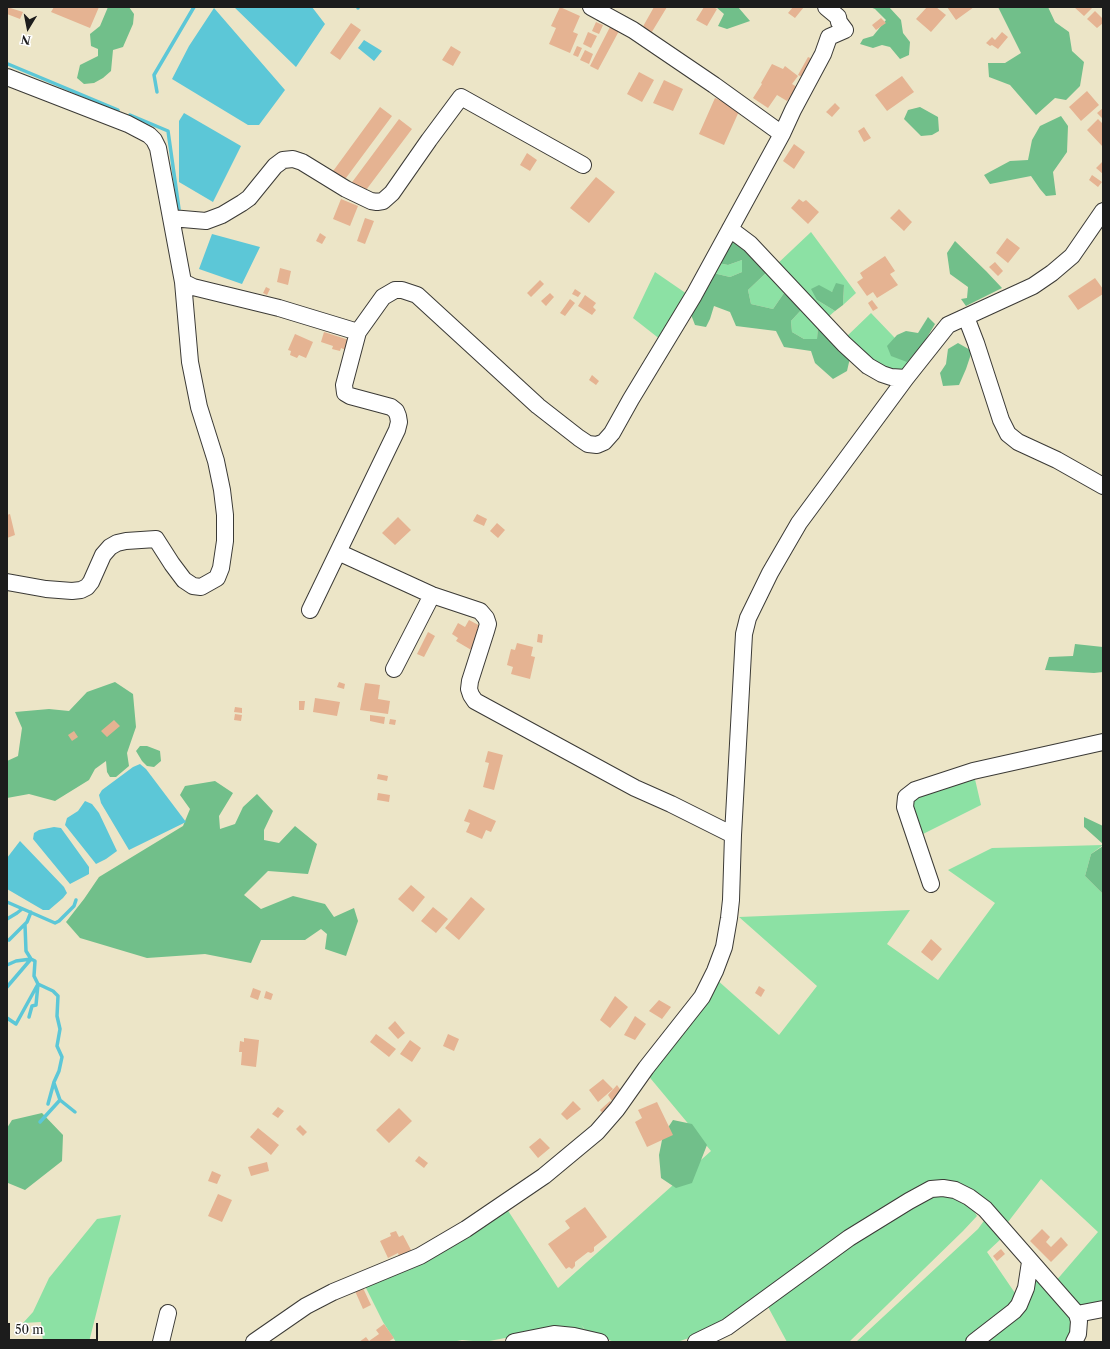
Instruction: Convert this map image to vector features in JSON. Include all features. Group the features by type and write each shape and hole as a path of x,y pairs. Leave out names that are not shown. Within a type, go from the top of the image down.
{"street":[{"path":"591,7 639,35 714,85 782,134"},
{"path":"310,610 397,430 399,422 396,411 391,407 350,396 345,393 344,385 358,332 383,297 395,290 408,291 417,295 538,406 588,444 597,445 604,442 612,434 631,399 694,295 754,182 782,134 823,54 829,37 845,30 838,17 826,7"},
{"path":"7,77 128,124 149,134 158,148 183,282 190,362 200,407 216,461 225,515 225,541 221,568 217,578 201,587 193,586 184,580 156,539 126,541 117,543 110,547 103,555 91,582 87,587 81,590 72,591 46,589 7,582"},
{"path":"171,218 206,221 222,215 249,198 275,166 283,160 292,159 302,162 346,189 371,201 383,201 392,193 461,97 582,165"},
{"path":"254,1342 306,1306 333,1292 420,1256 466,1229 544,1176 606,1124 702,996 715,972 724,947 730,918 744,634 748,618 770,573 799,523 906,378 948,325 1033,286 1052,273 1072,256 1103,211"},
{"path":"730,229 750,244 844,344 868,366 891,377 906,378"},
{"path":"183,282 193,287 291,312 358,332"},
{"path":"966,317 1001,420 1008,434 1018,442 1057,460 1103,486"},
{"path":"338,552 432,594 480,611 486,618 488,624 470,681 469,689 475,701 635,788 672,804 733,835"},
{"path":"394,669 432,594"},
{"path":"932,884 905,807 906,797 915,790 973,771 1103,742"},
{"path":"696,1342 727,1327 849,1238 930,1189 943,1188 955,1190 969,1197 985,1209 1077,1314 1079,1321 1078,1334 1074,1342"},
{"path":"974,1342 1014,1311 1019,1305 1026,1288 1030,1262"},
{"path":"1077,1314 1103,1309"},
{"path":"161,1342 168,1313"},
{"path":"514,1342 554,1334 574,1336 600,1342"}],"green space":[{"path":"108,7 129,7 134,14 133,24 123,47 113,50 111,71 94,83 84,84 77,78 80,65 98,56 98,49 91,46 90,34 100,26"},
{"path":"716,7 738,7 750,21 727,29 718,26 724,14"},
{"path":"870,7 889,7 901,20 903,33 910,42 909,55 900,59 890,47 882,45 873,48 860,44 863,39 873,36 886,20 875,9"},
{"path":"998,7 1048,7 1055,22 1069,32 1072,51 1084,62 1080,86 1066,100 1055,98 1036,115 1010,85 989,77 988,63 1005,63 1021,53"},
{"path":"920,107 938,117 939,131 932,135 921,136 904,119 908,110"},
{"path":"1061,116 1068,126 1067,152 1053,172 1056,195 1046,196 1031,176 990,184 984,175 1010,161 1028,160 1032,140 1040,126"},
{"path":"811,232 856,293 843,305 844,285 817,300 835,311 827,318 775,266"},
{"path":"735,238 767,272 748,290 751,304 773,309 784,293 802,309 791,321 792,332 804,339 817,339 818,326 850,358 847,371 833,379 815,363 811,351 784,347 776,331 736,326 730,312 714,306 706,327 695,325 690,312 713,273 730,277 742,272 742,260 728,265 718,263 727,244"},
{"path":"955,241 1002,288 966,306 961,299 967,298 968,287 950,274 947,253"},
{"path":"742,260 742,272 730,277 713,273 718,263 728,265"},
{"path":"655,272 687,294 661,340 633,318"},
{"path":"767,272 784,293 773,309 751,304 748,290"},
{"path":"836,283 844,285 843,305 835,311 817,300 811,289 819,285 832,292"},
{"path":"802,309 818,326 817,339 804,339 792,332 791,321"},
{"path":"871,313 915,359 903,371 875,366 845,338"},
{"path":"928,317 935,324 922,346 907,362 891,356 887,346 897,335 906,331 918,333"},
{"path":"958,343 972,351 966,369 959,385 943,386 940,373 946,364 948,349"},
{"path":"1075,644 1103,647 1103,672 1094,673 1045,670 1049,657 1073,656"},
{"path":"115,682 133,694 136,727 127,753 129,766 116,777 110,777 107,772 106,761 95,769 89,780 55,801 29,794 7,798 7,761 18,756 22,728 15,712 49,709 69,711 87,692"},
{"path":"140,746 147,746 160,751 161,761 154,767 147,766 136,751"},
{"path":"974,775 981,805 919,836 909,807 917,791"},
{"path":"215,781 233,793 219,816 220,829 235,824 243,807 257,794 273,811 264,830 264,840 279,843 295,826 317,844 308,874 268,871 244,895 261,909 293,896 325,904 334,917 354,908 358,921 346,956 325,949 327,934 321,929 305,940 261,940 251,963 205,954 147,958 80,938 66,922 99,877 183,826 190,809 180,795 185,786"},
{"path":"1084,817 1103,826 1103,844 1084,827"},
{"path":"1103,845 1091,854 1085,876 1103,894 1103,1303 1083,1307 1072,1301 1055,1282 1098,1232 1041,1179 1005,1226 930,1184 742,1311 704,1333 677,1342 614,1342 585,1330 581,1324 585,1331 505,1338 484,1342 462,1340 452,1342 396,1342 383,1322 365,1286 505,1206 558,1288 711,1151 646,1073 716,979 779,1035 817,986 739,917 910,910 887,944 938,980 995,903 948,870 992,848"},
{"path":"1103,846 1103,894 1085,876 1091,854"},
{"path":"42,1113 63,1135 62,1161 25,1190 7,1182 7,1128 12,1120"},
{"path":"673,1120 692,1124 707,1145 692,1183 676,1188 661,1178 659,1155 663,1135"},
{"path":"935,1195 954,1197 970,1205 977,1216 849,1342 787,1342 767,1305 850,1244 913,1206"},
{"path":"121,1215 89,1342 43,1342 41,1322 23,1323 33,1312 49,1278 97,1219"},
{"path":"986,1218 1003,1237 987,1252 1017,1296 1014,1305 967,1342 856,1342 978,1229"},
{"path":"1031,1274 1074,1316 1071,1333 1067,1342 981,1342 1014,1316"}],"water":[{"path":"234,7 312,7 325,24 296,67"},
{"path":"214,8 285,90 259,125 248,125 172,79 189,46"},
{"path":"364,40 382,51 374,61 358,48"},
{"path":"184,113 241,146 213,202 179,182 179,121"},
{"path":"212,234 260,247 242,284 199,269"},
{"path":"140,764 146,769 186,822 129,850 101,803 99,795 102,790 133,767"},
{"path":"85,801 92,804 99,813 117,851 96,864 65,825 67,818 78,811"},
{"path":"54,827 61,828 89,867 89,874 70,884 33,839 34,833 39,830"},
{"path":"20,841 64,887 67,893 49,910 43,910 7,889 7,858"}],"building":[{"path":"7,7 23,12 20,19 7,14"},
{"path":"54,7 99,7 90,28 51,12"},
{"path":"560,7 580,16 573,32 578,34 570,53 549,44 556,28 551,26"},
{"path":"654,7 667,7 650,35 641,30"},
{"path":"704,7 713,7 717,9 707,26 696,20"},
{"path":"793,7 804,7 795,18 788,13"},
{"path":"927,7 936,7 946,15 931,32 916,19"},
{"path":"947,7 974,7 956,20"},
{"path":"1074,7 1093,7 1084,16"},
{"path":"1095,11 1103,19 1103,23 1097,28 1087,19"},
{"path":"881,18 886,23 876,30 872,25"},
{"path":"596,22 603,25 599,34 592,31"},
{"path":"351,23 361,30 340,60 330,53"},
{"path":"610,27 619,31 598,70 590,66"},
{"path":"588,32 597,36 591,48 583,44"},
{"path":"1002,32 1008,37 998,49 986,43 992,37 995,40"},
{"path":"451,46 461,52 453,66 442,60"},
{"path":"577,46 582,48 578,57 573,55"},
{"path":"585,50 593,54 589,64 580,60"},
{"path":"808,57 817,61 807,79 798,75"},
{"path":"772,64 783,69 785,66 798,76 792,84 797,87 787,101 777,95 768,108 753,98"},
{"path":"639,72 654,80 642,102 627,94"},
{"path":"902,76 914,92 887,111 875,95"},
{"path":"664,80 683,89 673,111 653,103"},
{"path":"1087,91 1099,105 1081,121 1069,107"},
{"path":"715,98 740,109 724,145 699,134"},
{"path":"835,103 840,108 832,117 826,112"},
{"path":"380,107 392,116 340,186 328,178"},
{"path":"1103,108 1103,119 1097,113"},
{"path":"399,119 412,129 360,198 347,189"},
{"path":"1098,119 1103,124 1103,147 1087,130"},
{"path":"864,127 871,138 864,142 858,131"},
{"path":"794,144 805,152 794,169 783,161"},
{"path":"527,153 537,160 530,171 520,165"},
{"path":"1103,161 1103,174 1096,168"},
{"path":"1092,175 1102,182 1098,187 1089,180"},
{"path":"596,177 615,192 589,223 570,208"},
{"path":"341,199 358,206 350,226 333,219"},
{"path":"799,199 803,202 806,200 819,212 808,224 791,208"},
{"path":"899,209 912,222 904,231 890,218"},
{"path":"365,218 374,221 365,244 357,241"},
{"path":"320,233 326,237 322,244 316,241"},
{"path":"1007,238 1020,248 1008,263 996,253"},
{"path":"885,256 895,271 890,274 898,285 877,298 873,292 867,296 857,282 863,278 860,273"},
{"path":"995,262 1003,271 998,276 989,267"},
{"path":"280,268 291,271 288,285 277,282"},
{"path":"1095,278 1103,289 1103,294 1078,310 1068,296"},
{"path":"540,280 544,284 531,297 527,293"},
{"path":"266,287 270,289 267,295 263,293"},
{"path":"575,289 581,293 578,297 572,294"},
{"path":"550,293 554,297 546,306 541,301"},
{"path":"585,295 596,303 593,307 596,310 592,315 578,306"},
{"path":"570,299 575,303 565,316 560,313"},
{"path":"872,300 878,308 873,311 868,303"},
{"path":"324,332 352,341 348,351 341,348 340,351 332,349 333,346 321,342"},
{"path":"295,334 313,342 306,358 299,355 297,358 290,355 291,351 288,350"},
{"path":"592,375 599,381 596,385 589,380"},
{"path":"10,514 15,535 7,538 7,515"},
{"path":"477,514 487,519 484,526 473,521"},
{"path":"398,517 411,530 395,545 382,533"},
{"path":"497,523 505,530 498,538 490,531"},
{"path":"469,620 486,629 473,651 456,641 458,638 452,634 458,623 465,627"},
{"path":"428,632 435,636 424,657 417,654"},
{"path":"538,634 543,635 542,643 537,642"},
{"path":"517,643 533,647 531,656 535,657 530,679 511,674 513,667 507,665 511,649 515,650"},
{"path":"339,682 345,684 344,689 337,687"},
{"path":"365,683 380,685 378,699 390,701 388,714 360,710"},
{"path":"315,698 340,702 337,716 313,712"},
{"path":"299,701 305,701 304,710 299,710"},
{"path":"235,707 242,708 242,713 234,712"},
{"path":"235,714 242,715 241,721 234,720"},
{"path":"370,715 385,717 384,724 370,721"},
{"path":"390,719 396,720 395,725 389,724"},
{"path":"114,720 120,726 107,737 101,731"},
{"path":"74,731 78,737 72,741 68,735"},
{"path":"488,751 503,755 494,790 483,787 489,763 485,762"},
{"path":"378,774 388,776 387,781 377,779"},
{"path":"378,793 390,795 389,802 377,800"},
{"path":"469,809 496,821 491,832 486,830 482,839 466,832 470,823 464,821"},
{"path":"411,885 425,897 413,912 398,899"},
{"path":"471,897 485,909 459,940 445,928"},
{"path":"433,907 448,919 436,933 421,921"},
{"path":"931,939 942,949 932,961 921,952"},
{"path":"759,986 765,990 761,997 755,993"},
{"path":"253,988 261,991 258,1000 250,997"},
{"path":"266,991 273,994 271,1000 264,998"},
{"path":"615,996 628,1007 610,1028 600,1020"},
{"path":"659,1000 671,1007 662,1019 649,1011"},
{"path":"635,1016 646,1024 635,1040 624,1035"},
{"path":"395,1021 405,1033 398,1039 388,1028"},
{"path":"376,1034 396,1049 389,1057 370,1042"},
{"path":"448,1034 459,1039 454,1051 443,1046"},
{"path":"244,1038 259,1040 256,1067 241,1065 242,1052 239,1052 240,1041 244,1042"},
{"path":"410,1040 421,1048 412,1062 400,1054"},
{"path":"603,1079 613,1089 598,1102 589,1090"},
{"path":"617,1085 622,1092 612,1101 608,1095"},
{"path":"573,1101 581,1109 567,1120 561,1114"},
{"path":"610,1101 616,1107 605,1116 600,1110"},
{"path":"657,1102 673,1135 647,1147 635,1122 642,1118 638,1110"},
{"path":"278,1107 284,1111 278,1118 272,1114"},
{"path":"399,1108 412,1121 389,1143 376,1130"},
{"path":"300,1125 307,1132 303,1136 296,1129"},
{"path":"258,1128 279,1145 271,1155 250,1137"},
{"path":"540,1138 550,1148 538,1158 529,1147"},
{"path":"419,1156 428,1163 424,1168 415,1161"},
{"path":"267,1162 269,1171 251,1176 248,1167"},
{"path":"212,1171 221,1175 217,1184 208,1181"},
{"path":"218,1194 232,1200 222,1222 208,1216"},
{"path":"585,1207 607,1237 594,1247 594,1251 591,1253 588,1252 575,1262 575,1266 572,1269 569,1267 566,1269 548,1244 570,1228 565,1221"},
{"path":"1042,1229 1050,1237 1046,1242 1051,1247 1061,1237 1068,1245 1051,1262 1030,1241"},
{"path":"396,1231 399,1237 403,1235 411,1250 399,1256 398,1253 388,1258 380,1241 391,1236 390,1233"},
{"path":"1001,1249 1005,1254 997,1261 993,1256"},
{"path":"363,1288 371,1305 363,1309 355,1291"},
{"path":"384,1324 394,1338 388,1342 359,1342 366,1337 369,1341 379,1334 376,1330"}],"waterway":[{"path":"157,92 154,75 194,7"},
{"path":"8,64 118,110"},
{"path":"130,115 168,131 179,209"},
{"path":"7,902 55,923 74,906 76,900"},
{"path":"7,919 22,909"},
{"path":"7,940 9,940 27,922 31,912"},
{"path":"25,925 26,951 31,959 35,961 34,976 38,984 36,1005 32,1006 29,1017"},
{"path":"7,965 16,961 31,959"},
{"path":"7,987 31,959"},
{"path":"7,1018 16,1024 38,984 53,991 58,996 57,1016 60,1029 57,1046 62,1057 48,1104"},
{"path":"54,1083 60,1100 75,1112"},
{"path":"40,1122 60,1100"}]}
